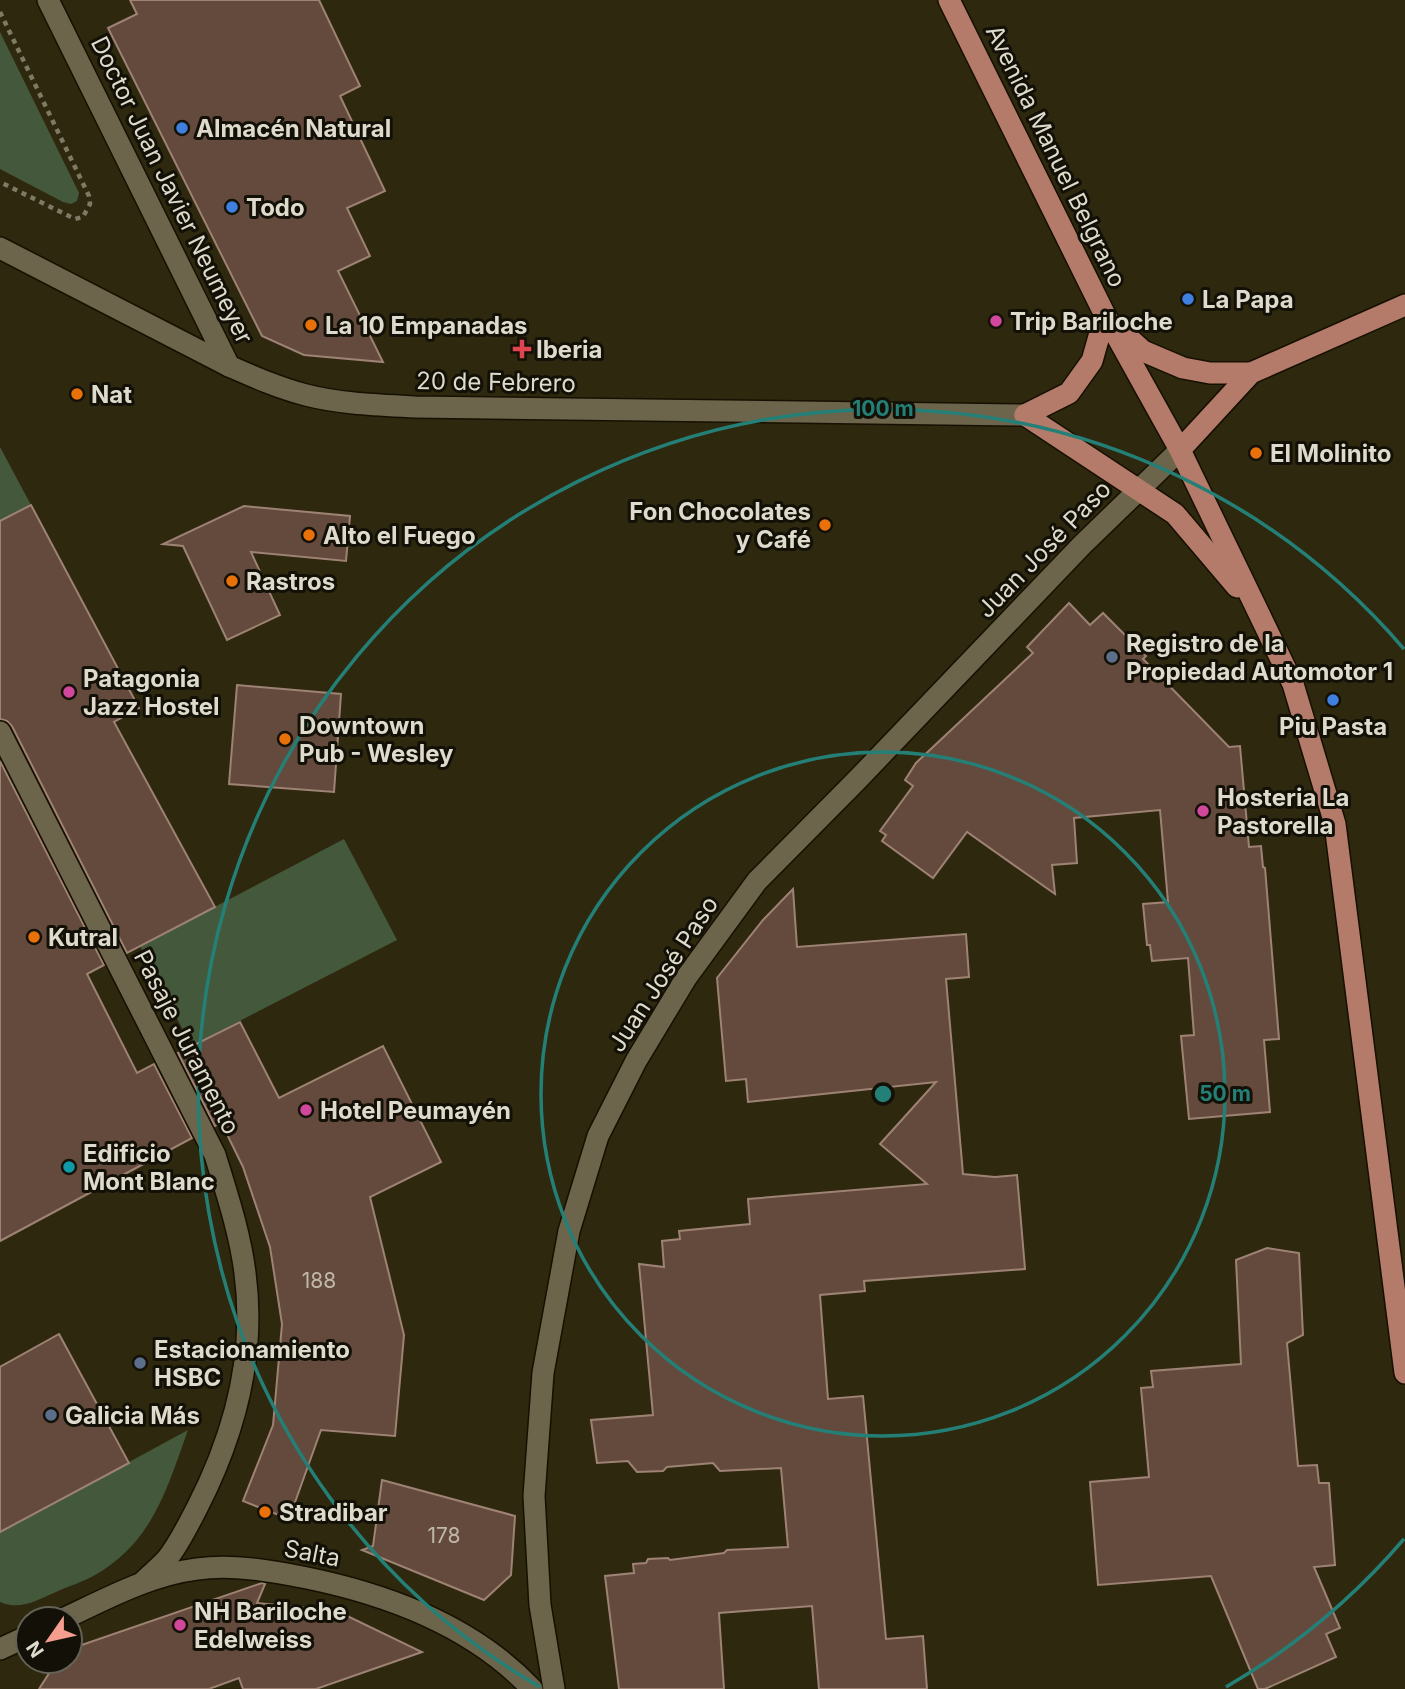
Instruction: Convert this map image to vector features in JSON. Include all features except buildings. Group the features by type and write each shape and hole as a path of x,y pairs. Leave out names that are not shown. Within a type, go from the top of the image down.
{"main road":[{"name":"Avenida Manuel Belgrano","path":"949,0 1105,315 1180,450 1293,684 1335,824 1405,1373"},
{"path":"1180,450 1251,373 1405,304"},
{"path":"1025,415 1069,393 1092,361 1105,315 1143,351 1173,364 1210,373 1251,373"},
{"path":"1025,415 1175,514 1258,613"}],"street":[{"name":"Doctor Juan Javier Neumeyer","path":"48,0 229,366"},
{"name":"20 de Febrero","path":"0,248 229,366 267,383 307,396 351,403 415,407 1025,415"},
{"name":"Juan José Paso","path":"554,1689 540,1605 534,1496 543,1373 569,1231 598,1136 636,1061 686,978 757,881 1180,450"},
{"name":"Pasaje Juramento","path":"0,732 215,1155 233,1213 245,1272 249,1324 244,1370 232,1424 212,1478 185,1531 167,1559 144,1581"},
{"name":"Salta","path":"84,1609 144,1581 197,1568 248,1568 358,1588 423,1612 484,1648 532,1689"}],"path":[{"path":"0,12 89,196 90,204 83,217 75,219 0,182"}],"green space":[{"path":"0,32 79,193 77,201 71,204 0,169"},
{"path":"0,447 31,505 0,521"},
{"path":"344,839 397,940 191,1046 140,946"},
{"path":"188,1430 165,1493 144,1530 115,1562 90,1577 21,1605 0,1602 0,1532"}],"place":[{"name":"Almacén Natural","path":"182,128"},
{"name":"Todo","path":"232,207"},
{"name":"La Papa","path":"1188,299"},
{"name":"Trip Bariloche","path":"996,321"},
{"name":"La 10 Empanadas","path":"311,325"},
{"name":"Iberia","path":"522,349"},
{"name":"Nat","path":"77,394"},
{"name":"El Molinito","path":"1256,453"},
{"name":"Fon Chocolates y Café","path":"825,525"},
{"name":"Alto el Fuego","path":"309,535"},
{"name":"Rastros","path":"232,581"},
{"name":"Registro de la Propiedad Automotor 1","path":"1112,657"},
{"name":"Patagonia Jazz Hostel","path":"69,692"},
{"name":"Piu Pasta","path":"1333,700"},
{"name":"Downtown Pub - Wesley","path":"285,739"},
{"name":"Hosteria La Pastorella","path":"1203,811"},
{"name":"Kutral","path":"34,937"},
{"name":"Hotel Peumayén","path":"306,1110"},
{"name":"Edificio Mont Blanc","path":"69,1167"},
{"name":"Estacionamiento HSBC","path":"140,1363"},
{"name":"Galicia Más","path":"51,1415"},
{"name":"Stradibar","path":"265,1512"},
{"name":"NH Bariloche Edelweiss","path":"180,1625"}]}
